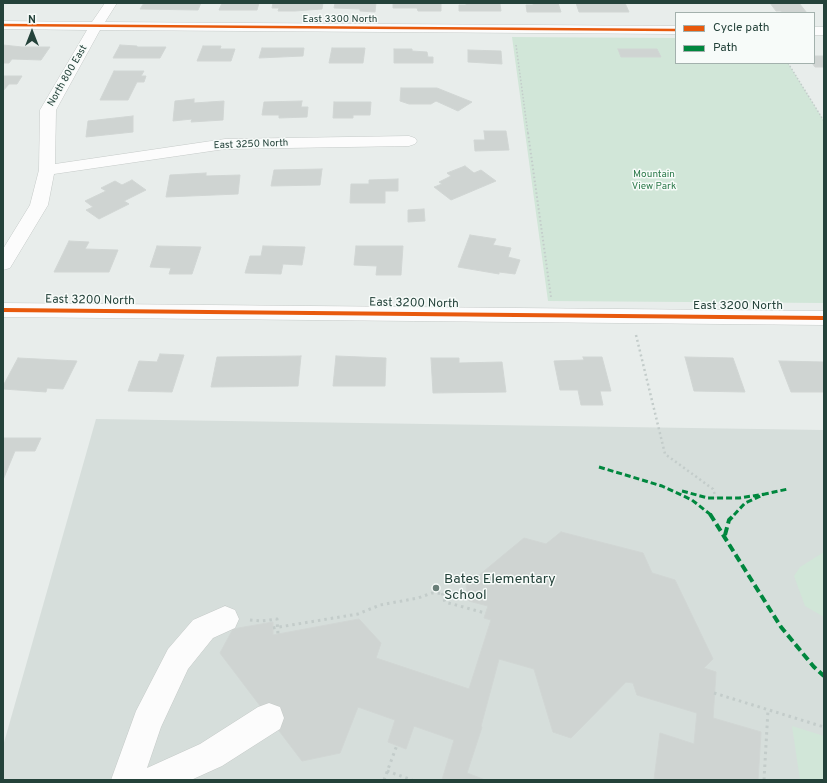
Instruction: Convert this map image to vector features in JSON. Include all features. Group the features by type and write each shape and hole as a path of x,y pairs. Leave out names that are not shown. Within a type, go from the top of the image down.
{"street":[{"name":"North 800 East","path":"3,264 39,206 47,170 48,110 96,26 111,3"},
{"name":"East 3300 North","path":"3,25 675,30"},
{"name":"East 3250 North","path":"47,170 225,144 410,142"},
{"name":"East 3200 North","path":"3,310 824,318"},
{"path":"126,780 148,722 178,659 203,628 225,619"},
{"path":"155,780 211,755 269,718"}],"path":[{"path":"515,38 551,297"},
{"path":"789,64 824,121"},
{"path":"636,333 664,454 713,489 716,498"},
{"path":"275,628 358,614 380,605 418,598 432,593 468,594"},
{"path":"442,593 445,602 485,613"},
{"path":"225,619 261,621 277,619 275,628 278,634"},
{"path":"714,694 824,727"},
{"path":"764,780 768,710"},
{"path":"384,780 397,745"},
{"path":"387,771 412,780"}],"shaded area":[{"name":"Bates Elementary School","path":"96,419 824,430 824,780 3,780 3,746"}],"green space":[{"name":"Mountain View Park","path":"512,37 675,38 675,64 789,64 824,121 824,303 548,301"},
{"path":"824,552 824,617 805,606 794,576 800,567"},
{"path":"792,726 824,736 824,780 800,780"}],"building":[{"path":"144,3 201,3 198,10 140,9"},
{"path":"222,3 259,3 257,10 219,10"},
{"path":"273,3 323,3 322,9 278,11 279,8 272,8"},
{"path":"335,3 376,3 375,12 360,11 360,9 334,8"},
{"path":"393,3 441,3 441,11 418,11 417,8 393,8"},
{"path":"466,3 500,4 501,11 459,11 459,5 466,5"},
{"path":"533,3 558,3 561,12 527,12 526,5 533,5"},
{"path":"576,3 625,3 629,12 579,12"},
{"path":"770,3 799,3 806,12 782,12 776,11"},
{"path":"3,45 50,47 41,60 12,59 9,63 3,63"},
{"path":"120,45 137,47 166,47 160,58 113,58"},
{"path":"203,46 221,46 220,49 235,49 231,61 197,61"},
{"path":"262,48 304,48 303,56 259,58"},
{"path":"332,48 365,48 363,63 329,63"},
{"path":"394,49 412,49 412,51 427,52 428,57 433,57 433,63 394,63"},
{"path":"618,49 657,49 661,57 621,57"},
{"path":"468,50 501,51 502,64 468,62"},
{"path":"815,56 824,56 824,67 815,67 813,64 815,64"},
{"path":"114,71 144,71 141,76 146,76 144,82 137,82 128,100 100,100"},
{"path":"3,76 22,76 17,84 9,84 3,91"},
{"path":"401,88 437,88 472,102 458,111 436,101 431,104 409,104 400,101"},
{"path":"194,99 194,103 224,101 223,120 191,122 192,119 173,121 175,101"},
{"path":"302,101 301,107 308,107 307,117 279,118 279,115 262,115 264,102"},
{"path":"334,102 371,102 370,115 353,115 353,118 333,118"},
{"path":"133,116 133,132 86,137 88,121"},
{"path":"484,131 506,131 509,150 475,151 474,140 485,140"},
{"path":"465,166 474,173 481,170 496,181 451,200 434,187 442,184 439,182 451,176 447,173"},
{"path":"322,169 320,185 271,186 274,170"},
{"path":"206,173 206,176 240,175 238,194 166,197 170,175"},
{"path":"398,179 398,191 385,191 385,203 350,203 351,184 369,184 369,180"},
{"path":"132,180 146,190 124,201 129,204 99,219 86,210 93,207 85,201 106,191 101,188 115,181 122,185"},
{"path":"424,209 425,221 408,222 408,210"},
{"path":"470,235 496,239 493,245 511,248 508,257 520,260 515,274 499,272 499,274 458,267"},
{"path":"69,241 89,242 85,249 118,250 109,272 54,272"},
{"path":"157,246 201,247 192,274 169,274 171,268 150,267"},
{"path":"263,246 305,247 302,265 283,264 281,274 245,273 250,256 261,256"},
{"path":"356,246 403,246 401,275 376,275 377,266 354,265"},
{"path":"160,354 184,355 172,392 128,391 139,361 157,362"},
{"path":"301,356 298,386 211,387 217,357"},
{"path":"336,356 386,358 385,386 333,386"},
{"path":"583,357 602,357 611,391 600,391 603,405 581,405 578,390 560,390 554,361 584,360"},
{"path":"685,357 733,358 745,392 694,391"},
{"path":"18,358 77,361 63,389 47,388 46,392 3,389 3,386"},
{"path":"431,358 459,358 459,363 502,362 506,392 433,393"},
{"path":"779,361 824,362 824,392 791,392"},
{"path":"3,438 41,438 35,451 15,451 3,480"},
{"path":"561,532 643,553 652,573 675,580 713,659 704,668 716,672 713,718 761,732 758,780 654,780 660,733 694,744 697,713 637,695 633,683 626,682 571,738 553,732 534,669 499,659 481,726 482,727 467,773 485,780 442,780 454,740 414,726 406,749 388,742 395,720 358,707 340,753 302,761 220,653 233,629 273,622 273,635 359,619 381,643 376,658 469,689 491,620 484,618 488,606 469,601 466,586 524,538 546,544"}],"marked path":[{"path":"599,467 662,486 692,500 712,516 781,627 814,667 824,676"},
{"path":"725,535 729,520 745,503 765,494 788,489"},
{"path":"682,491 708,498 739,498 765,494"}],"cycle path":[{"path":"3,25 675,30"},
{"path":"3,310 824,318"}],"place":[{"name":"Bates Elementary School","path":"436,588"}]}
